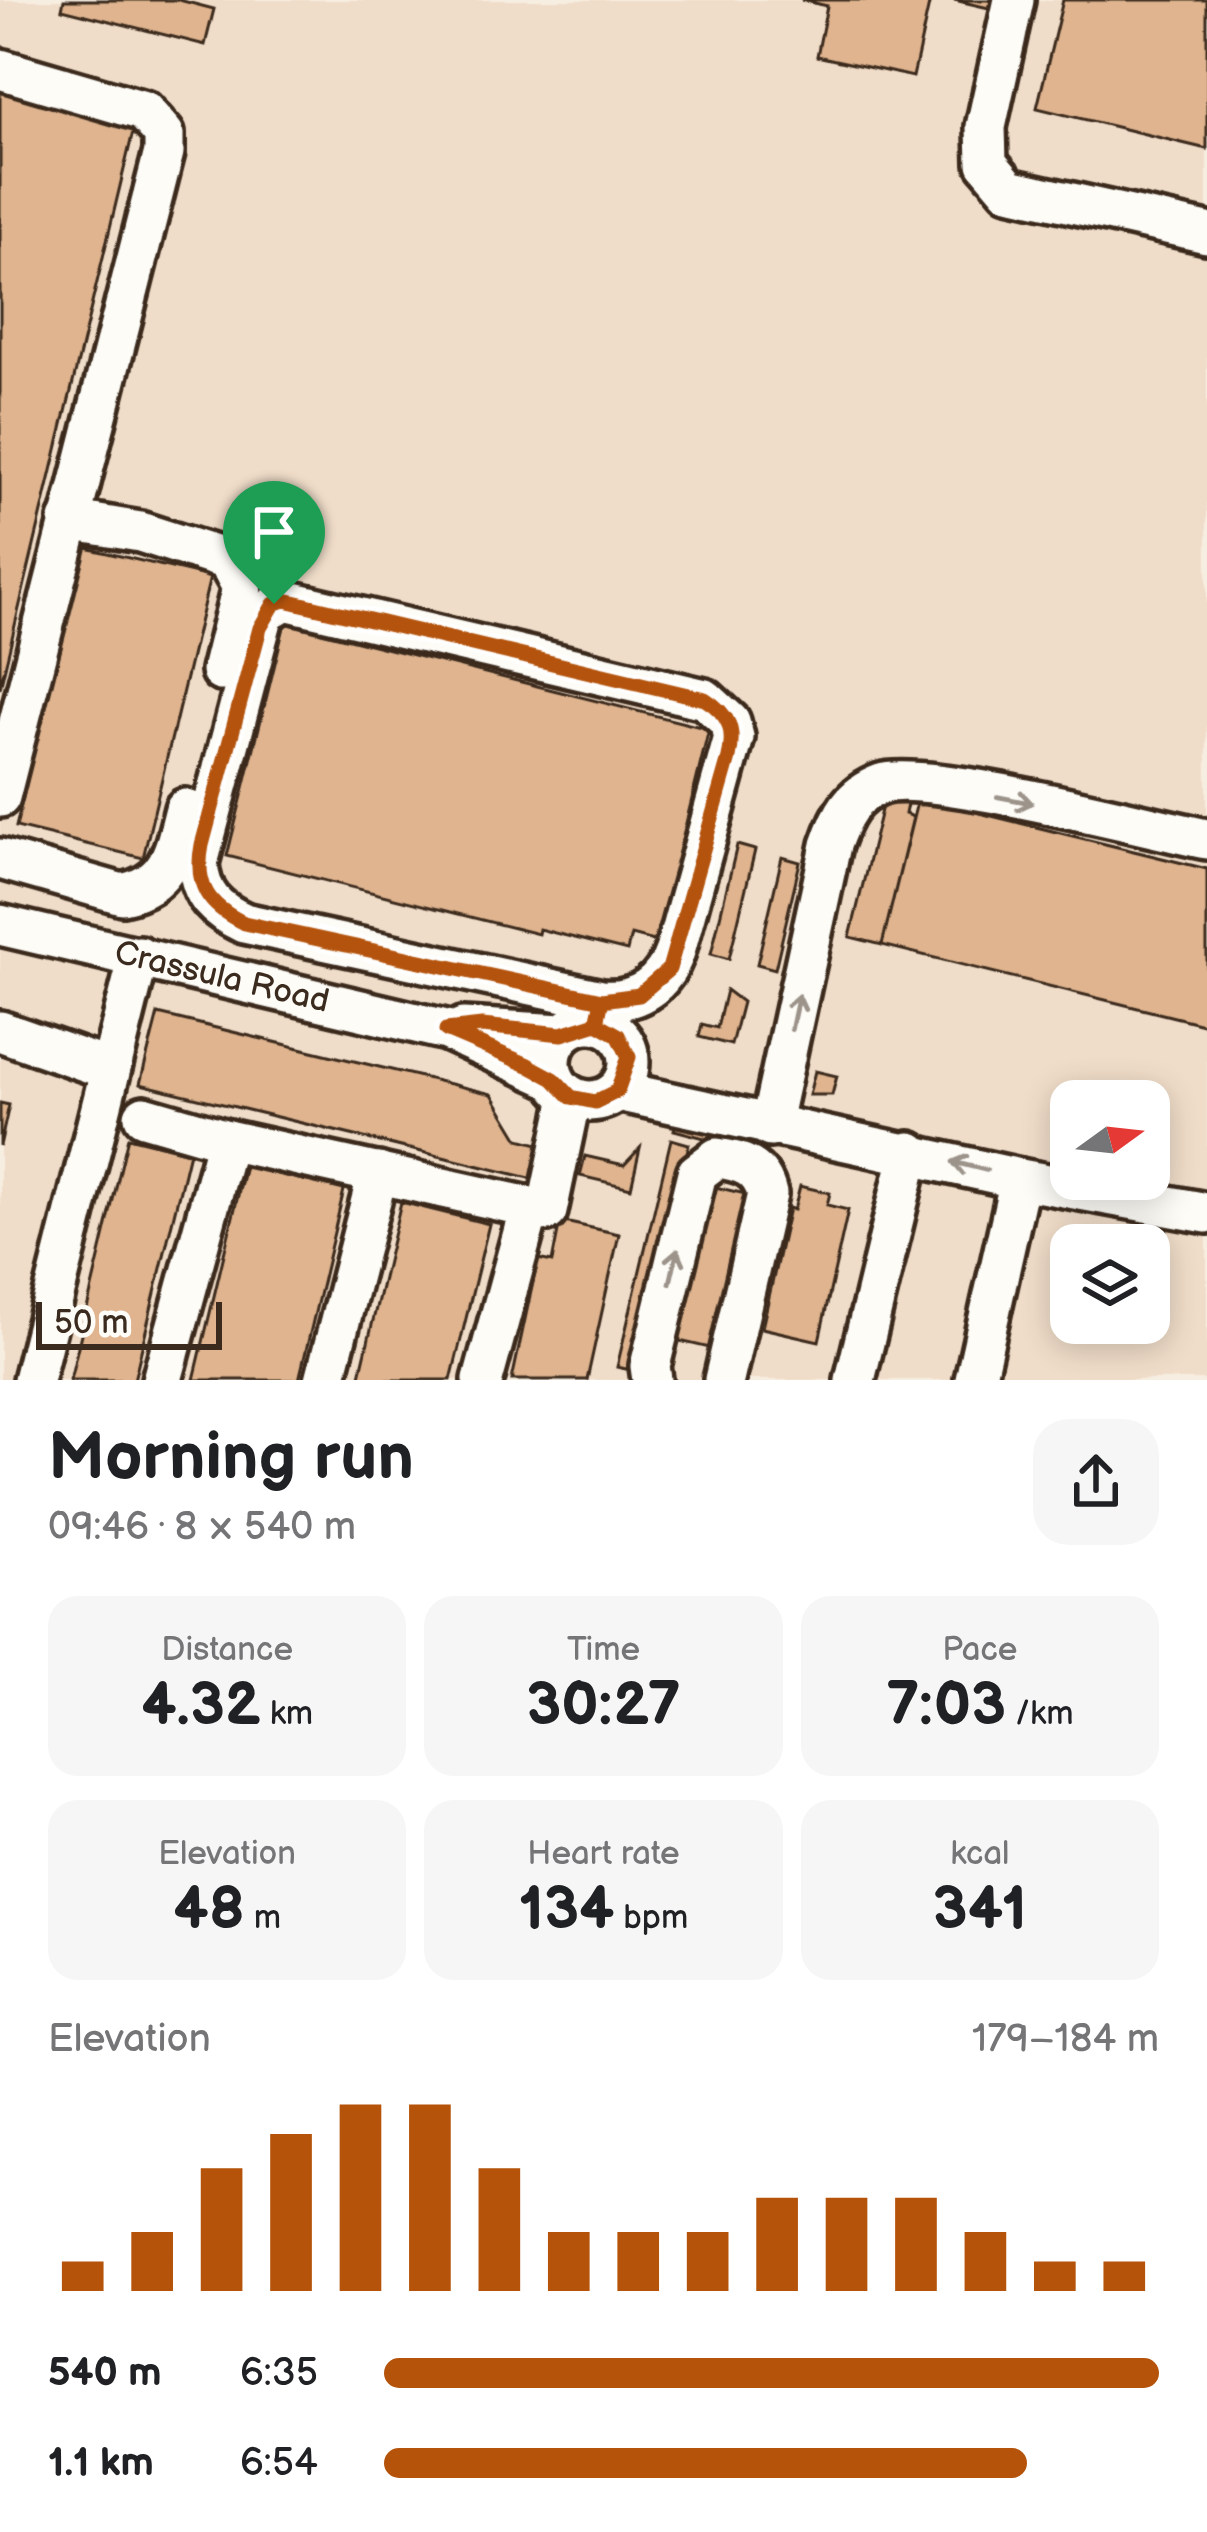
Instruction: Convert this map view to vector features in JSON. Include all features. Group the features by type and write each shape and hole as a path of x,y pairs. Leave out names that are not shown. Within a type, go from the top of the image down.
{"lane":[{"path":"1014,0 986,127 987,163 1009,189 1207,233"},
{"path":"0,69 144,111 164,134 164,152 136,266 0,797"},
{"path":"0,859 122,894 159,880 175,851 242,587 237,571 210,550 68,520"},
{"path":"144,1116 227,1140 547,1211 563,1088 551,1055 587,1019 639,995 669,969 729,758 734,737 730,722 705,699 285,600 274,604 260,628 199,863 205,892 219,911 244,923 587,1019 618,1035 629,1057 617,1091"},
{"path":"741,1161 759,1124 831,845 850,802 880,784 918,780 1207,839"},
{"name":"Crassula Road","path":"0,925 446,1030 563,1088"},
{"path":"33,1380 140,956"},
{"name":"Crassula Road","path":"446,1030 587,1019"},
{"path":"0,1031 108,1069"},
{"path":"563,1088 595,1102 617,1091 759,1124 910,1151 1020,1179 1207,1213"},
{"path":"162,1380 227,1140"},
{"path":"855,1380 910,1151"},
{"path":"652,1380 650,1366 697,1173 717,1158 741,1161 756,1171 767,1194 724,1380"},
{"path":"325,1380 378,1173"},
{"path":"974,1380 1020,1179"},
{"path":"483,1380 530,1207"}],"shaded area":[{"path":"0,0 1207,0 1207,1380 0,1380"}],"building":[{"path":"64,0 179,0 214,9 205,45 62,9"},
{"path":"801,0 930,0 913,77 817,56 827,6"},
{"path":"954,0 995,0 993,9"},
{"path":"1063,0 1207,0 1207,149 1037,108"},
{"path":"0,82 137,115 0,688"},
{"path":"82,547 210,577 143,858 16,827"},
{"path":"285,623 709,729 657,942 631,935 627,951 539,929 538,934 227,856"},
{"path":"884,798 907,804 905,814 913,817 882,945 850,937"},
{"path":"918,798 1207,869 1207,1025 882,945"},
{"path":"737,845 755,850 729,959 711,954"},
{"path":"782,857 800,862 775,969 757,964"},
{"path":"726,990 742,1002 731,1045 699,1037 702,1024 717,1028"},
{"path":"158,1014 492,1094 519,1139 546,1146 538,1180 140,1084"},
{"path":"815,1071 837,1076 832,1095 809,1095"},
{"path":"0,1103 9,1105 0,1146"},
{"path":"678,1115 713,1124 708,1139 674,1130"},
{"path":"128,1137 189,1152 134,1380 70,1380"},
{"path":"671,1139 689,1144 635,1371 617,1367"},
{"path":"640,1148 631,1188 580,1176 585,1156 624,1165"},
{"path":"245,1166 344,1190 299,1380 194,1380"},
{"path":"711,1186 750,1195 714,1349 675,1340"},
{"path":"800,1186 830,1193 827,1205 848,1210 819,1341 762,1328 789,1208 794,1210"},
{"path":"401,1202 489,1224 451,1380 359,1380"},
{"path":"560,1221 619,1234 587,1380 512,1380 538,1259 552,1262"}],"route":[{"path":"274,604 264,613 202,845 199,879 205,892 219,911 244,923 602,1000 597,1023 584,1023 562,1034 482,1026 446,1030 528,1065 554,1079 571,1097 595,1102 607,1098 625,1081 629,1057 618,1035 597,1023 602,1000 620,1002 639,995 669,969 729,758 734,737 730,722 705,699 285,600 274,604"}]}
